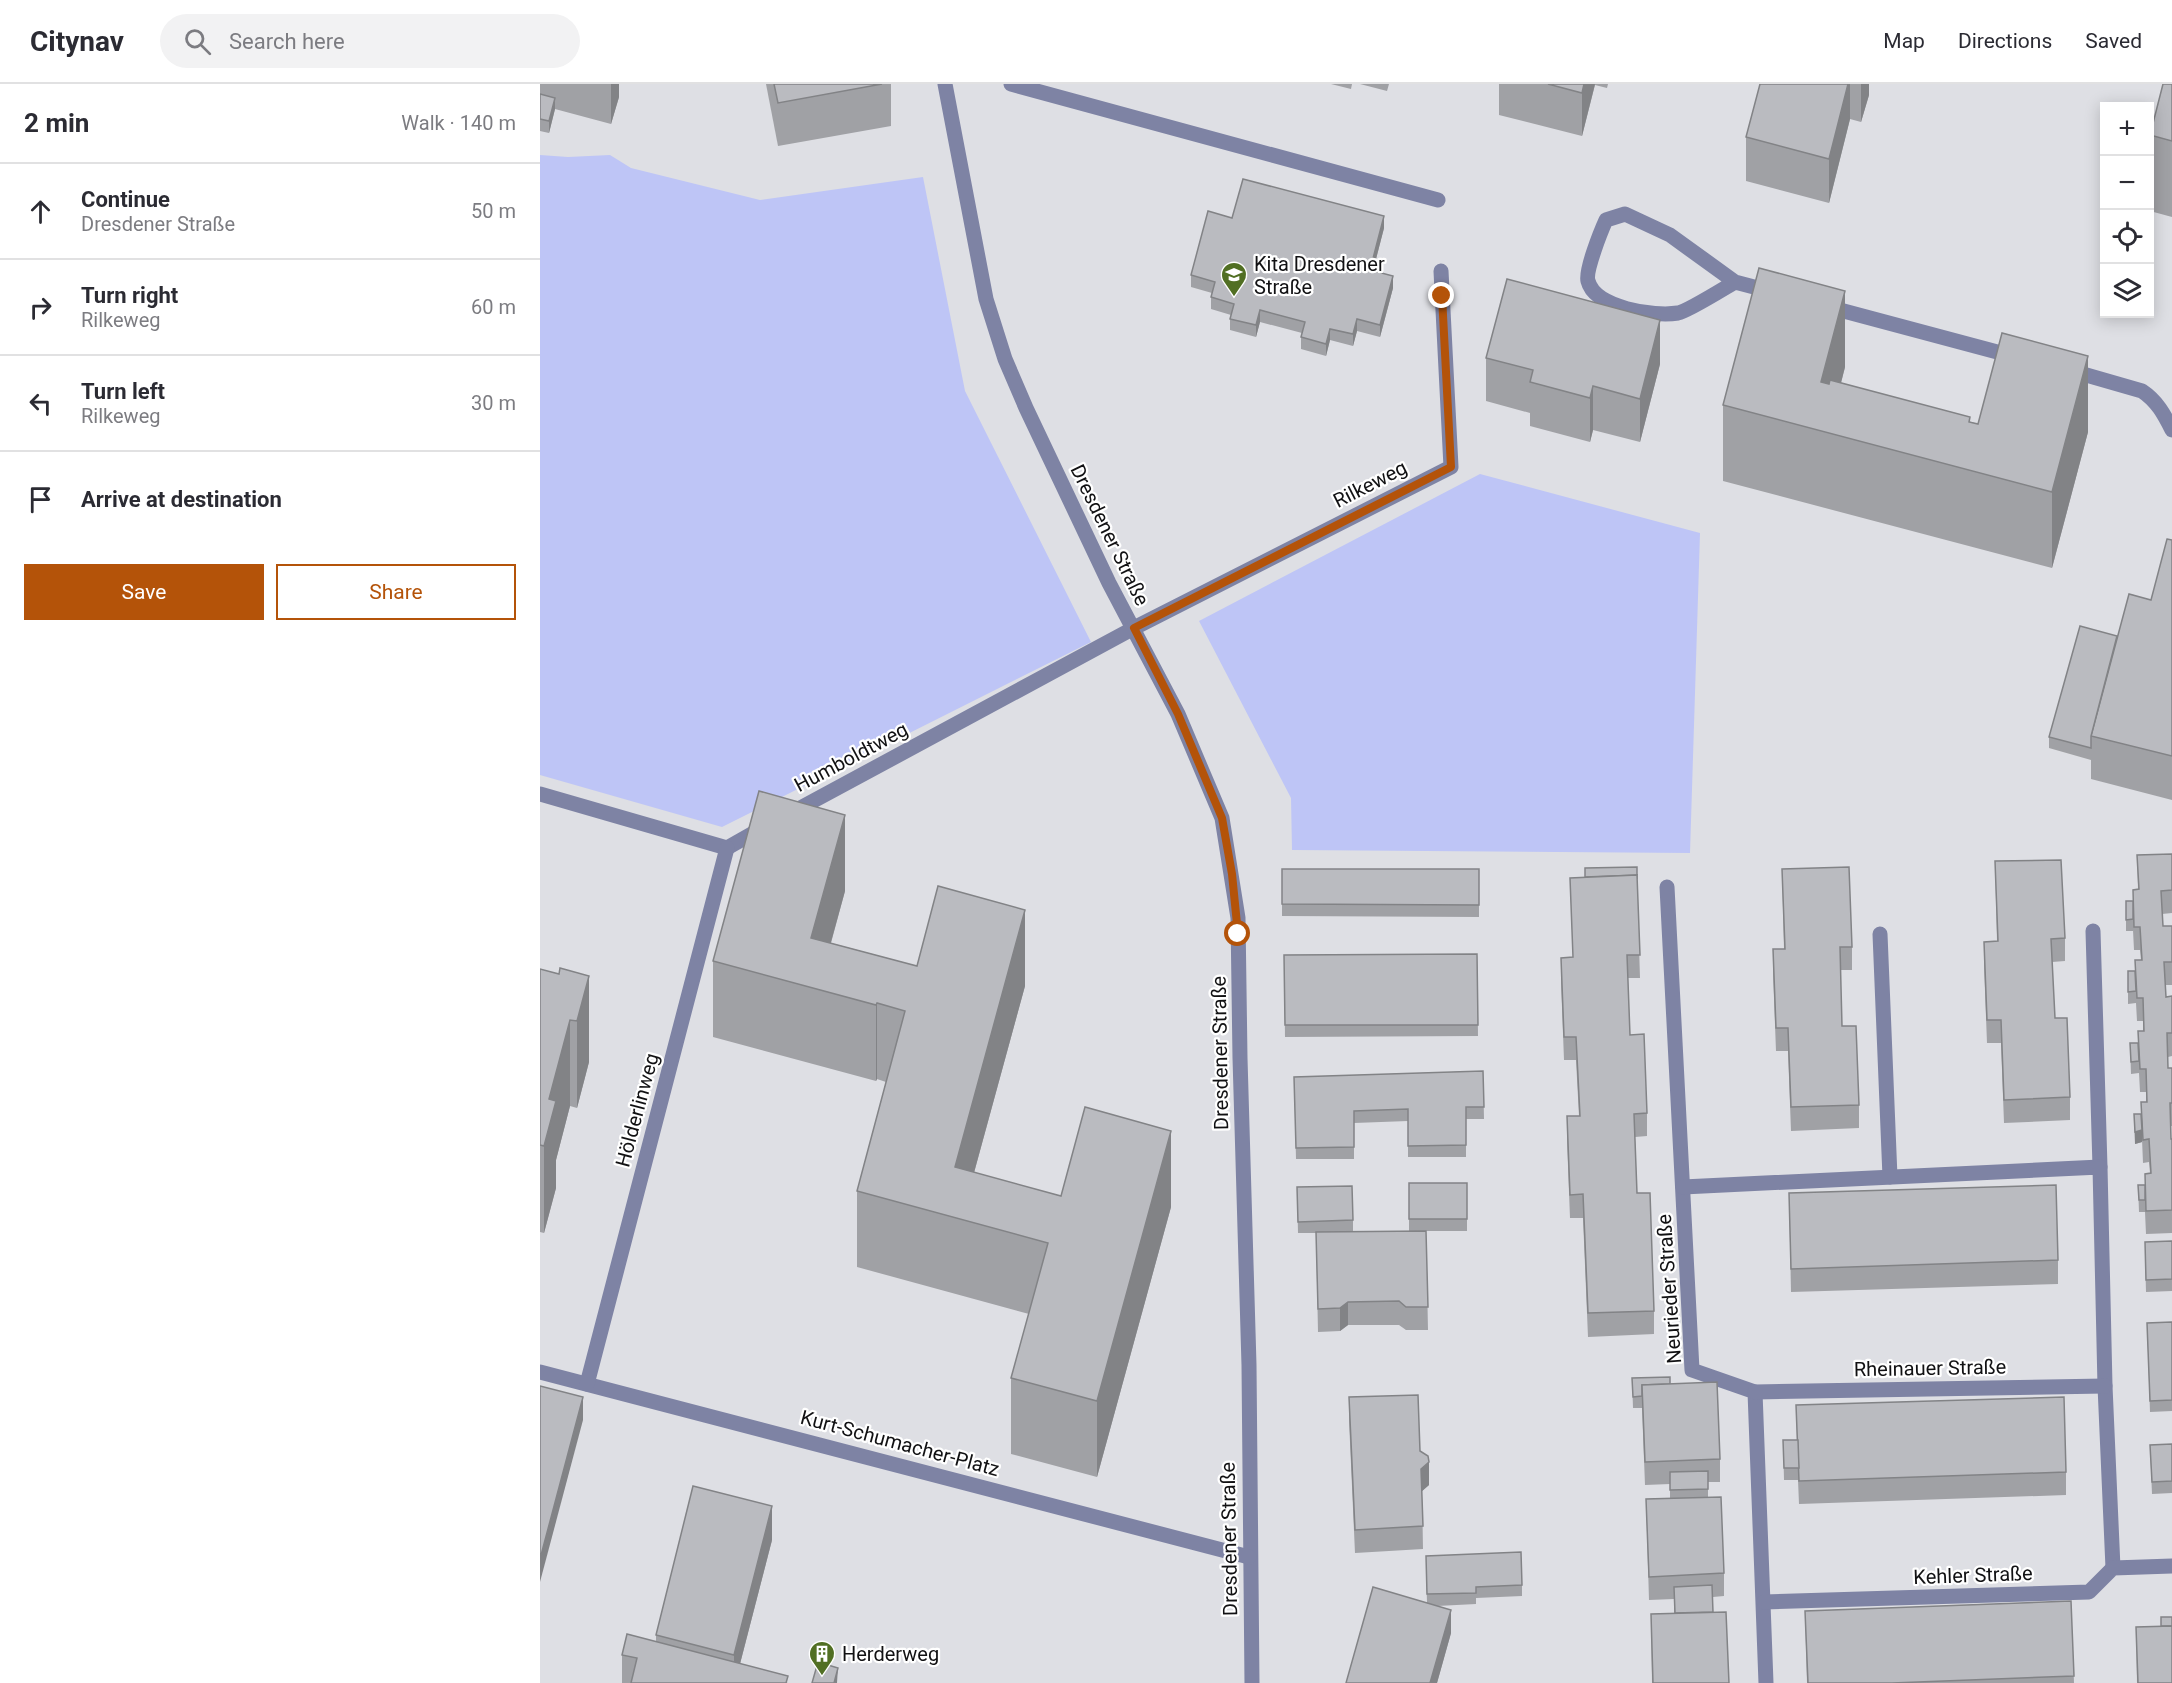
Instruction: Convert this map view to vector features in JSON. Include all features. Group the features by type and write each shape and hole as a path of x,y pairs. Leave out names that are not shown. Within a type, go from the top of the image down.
{"street":[{"name":"Dresdener Straße","path":"945,84 978,261 994,329 1026,408 1109,583 1178,714 1222,818 1238,918 1249,1365 1249,1557 1252,1683"},
{"path":"1011,84 1438,200"},
{"path":"1735,282 1679,313 1629,311 1594,295 1587,279 1598,238 1606,220 1625,214 1670,235 1735,282 1792,297"},
{"name":"Rilkeweg","path":"1134,628 1451,467 1441,271"},
{"path":"1814,303 2030,360"},
{"path":"2053,366 2142,391 2159,407 2172,430"},
{"name":"Humboldtweg","path":"727,848 1134,628"},
{"path":"540,794 727,848"},
{"name":"Hölderlinweg","path":"587,1384 727,848"},
{"name":"Neurieder Straße","path":"1667,887 1692,1370 1755,1392"},
{"path":"2093,931 2105,1386 2113,1568 2172,1566"},
{"path":"1880,934 1890,1177"},
{"path":"1683,1187 2100,1167"},
{"name":"Kurt-Schumacher-Platz","path":"540,1372 1249,1557"},
{"name":"Rheinauer Straße","path":"1755,1392 2105,1386"},
{"path":"1755,1392 1766,1683"},
{"name":"Kehler Straße","path":"1764,1602 2089,1592 2113,1568"}],"shaded area":[{"path":"540,155 568,157 610,155 631,168 760,200 923,177 965,391 1091,642 722,827 540,775"},
{"path":"1480,474 1700,533 1690,853 1292,850 1291,798 1199,621"}],"building":[{"path":"774,84 882,84 778,103"},
{"path":"1548,84 1584,84 1582,93"},
{"path":"1760,84 1848,84 1829,159 1746,137"},
{"path":"2163,84 2172,84 2172,141 2154,136 2154,119"},
{"path":"540,94 555,98 549,121 540,119"},
{"path":"1243,179 1384,216 1370,270 1393,276 1380,325 1357,319 1353,334 1330,329 1326,344 1301,337 1305,322 1260,310 1256,325 1230,319 1234,304 1211,297 1215,282 1191,275 1208,211 1232,218"},
{"path":"1759,268 1845,291 1821,382 1829,384 1830,380 1970,417 1969,422 1978,424 2002,333 2088,356 2052,492 1723,405"},
{"path":"1507,279 1660,320 1640,399 1593,386 1590,398 1530,382 1533,370 1486,358"},
{"path":"2167,539 2172,540 2172,756 2091,736 2129,594 2151,600"},
{"path":"2080,626 2117,636 2091,736 2091,748 2049,737"},
{"path":"759,791 845,815 811,938 917,966 938,886 1025,910 955,1167 1061,1196 1085,1107 1171,1131 1097,1401 1011,1378 1048,1243 857,1191 905,1011 713,961"},
{"path":"2172,854 2172,890 2161,891 2163,926 2172,926 2172,962 2164,962 2166,997 2172,996 2172,1033 2167,1033 2168,1068 2172,1068 2172,1103 2170,1103 2172,1210 2146,1211 2145,1174 2151,1173 2149,1139 2143,1140 2141,1102 2147,1102 2146,1069 2140,1069 2138,1031 2144,1031 2143,998 2137,998 2135,960 2142,960 2140,927 2134,927 2133,890 2139,889 2137,855"},
{"path":"2061,860 2065,938 2051,939 2055,1018 2067,1018 2070,1097 2004,1100 2001,1020 1987,1020 1984,942 1998,941 1995,861"},
{"path":"1637,867 1637,875 1585,877 1585,868"},
{"path":"1849,867 1852,947 1840,947 1842,1026 1856,1026 1859,1105 1791,1107 1788,1028 1776,1028 1773,949 1785,949 1782,869"},
{"path":"1282,869 1479,869 1479,905 1282,904"},
{"path":"1637,875 1640,955 1627,955 1630,1035 1644,1034 1647,1113 1634,1114 1637,1193 1650,1193 1654,1311 1588,1313 1583,1194 1570,1195 1567,1116 1580,1116 1576,1037 1564,1037 1561,958 1573,957 1570,878"},
{"path":"2126,901 2133,901 2133,919 2126,920"},
{"path":"1477,954 1478,1025 1285,1025 1284,955"},
{"path":"560,968 589,976 577,1021 570,1020 549,1099 556,1101 544,1146 540,1145 540,969 559,974"},
{"path":"2128,971 2135,971 2136,991 2128,992"},
{"path":"2130,1043 2138,1043 2139,1061 2131,1062"},
{"path":"1483,1071 1484,1107 1466,1107 1466,1145 1408,1146 1408,1109 1354,1111 1354,1147 1296,1148 1294,1077"},
{"path":"2134,1114 2141,1114 2142,1130 2135,1132"},
{"path":"1409,1183 1467,1183 1467,1219 1409,1219"},
{"path":"2056,1185 2058,1260 1791,1269 1789,1193"},
{"path":"2138,1185 2145,1185 2145,1200 2139,1200"},
{"path":"1352,1186 1353,1220 1298,1222 1297,1187"},
{"path":"1426,1231 1428,1307 1406,1307 1399,1301 1348,1302 1340,1308 1318,1309 1316,1232"},
{"path":"2172,1241 2172,1279 2146,1280 2145,1242"},
{"path":"2172,1322 2172,1400 2150,1401 2147,1323"},
{"path":"1670,1377 1670,1384 1642,1385 1642,1396 1633,1397 1632,1378"},
{"path":"1717,1382 1720,1459 1645,1462 1642,1385"},
{"path":"540,1386 583,1397 540,1559"},
{"path":"1418,1395 1420,1451 1428,1456 1429,1462 1421,1469 1423,1526 1355,1530 1349,1397"},
{"path":"2064,1397 2066,1472 1799,1481 1796,1405"},
{"path":"1783,1440 1798,1440 1799,1468 1784,1468"},
{"path":"2172,1444 2172,1481 2152,1482 2150,1445"},
{"path":"1708,1471 1708,1489 1670,1490 1670,1472"},
{"path":"693,1486 772,1506 734,1655 656,1635"},
{"path":"1721,1497 1724,1573 1649,1577 1646,1499"},
{"path":"1521,1552 1522,1585 1476,1587 1476,1593 1427,1594 1426,1556"},
{"path":"1712,1585 1713,1612 1675,1613 1674,1587"},
{"path":"1373,1587 1451,1610 1430,1683 1346,1683"},
{"path":"2071,1601 2074,1676 1892,1683 1808,1683 1805,1611"},
{"path":"1726,1612 1729,1683 1653,1683 1651,1614"},
{"path":"2161,1617 2172,1617 2172,1626 2161,1626"},
{"path":"2172,1626 2172,1683 2138,1683 2136,1627"},
{"path":"627,1634 788,1676 786,1683 631,1683 637,1658 622,1655"},
{"path":"818,1662 838,1668 834,1683 812,1683"}],"place":[{"name":"Kita Dresdener Straße","path":"1234,298"},
{"name":"Herderweg","path":"822,1677"}],"route":[{"path":"1238,934 1232,874 1222,818 1178,714 1134,628 1451,467 1442,296"}]}
